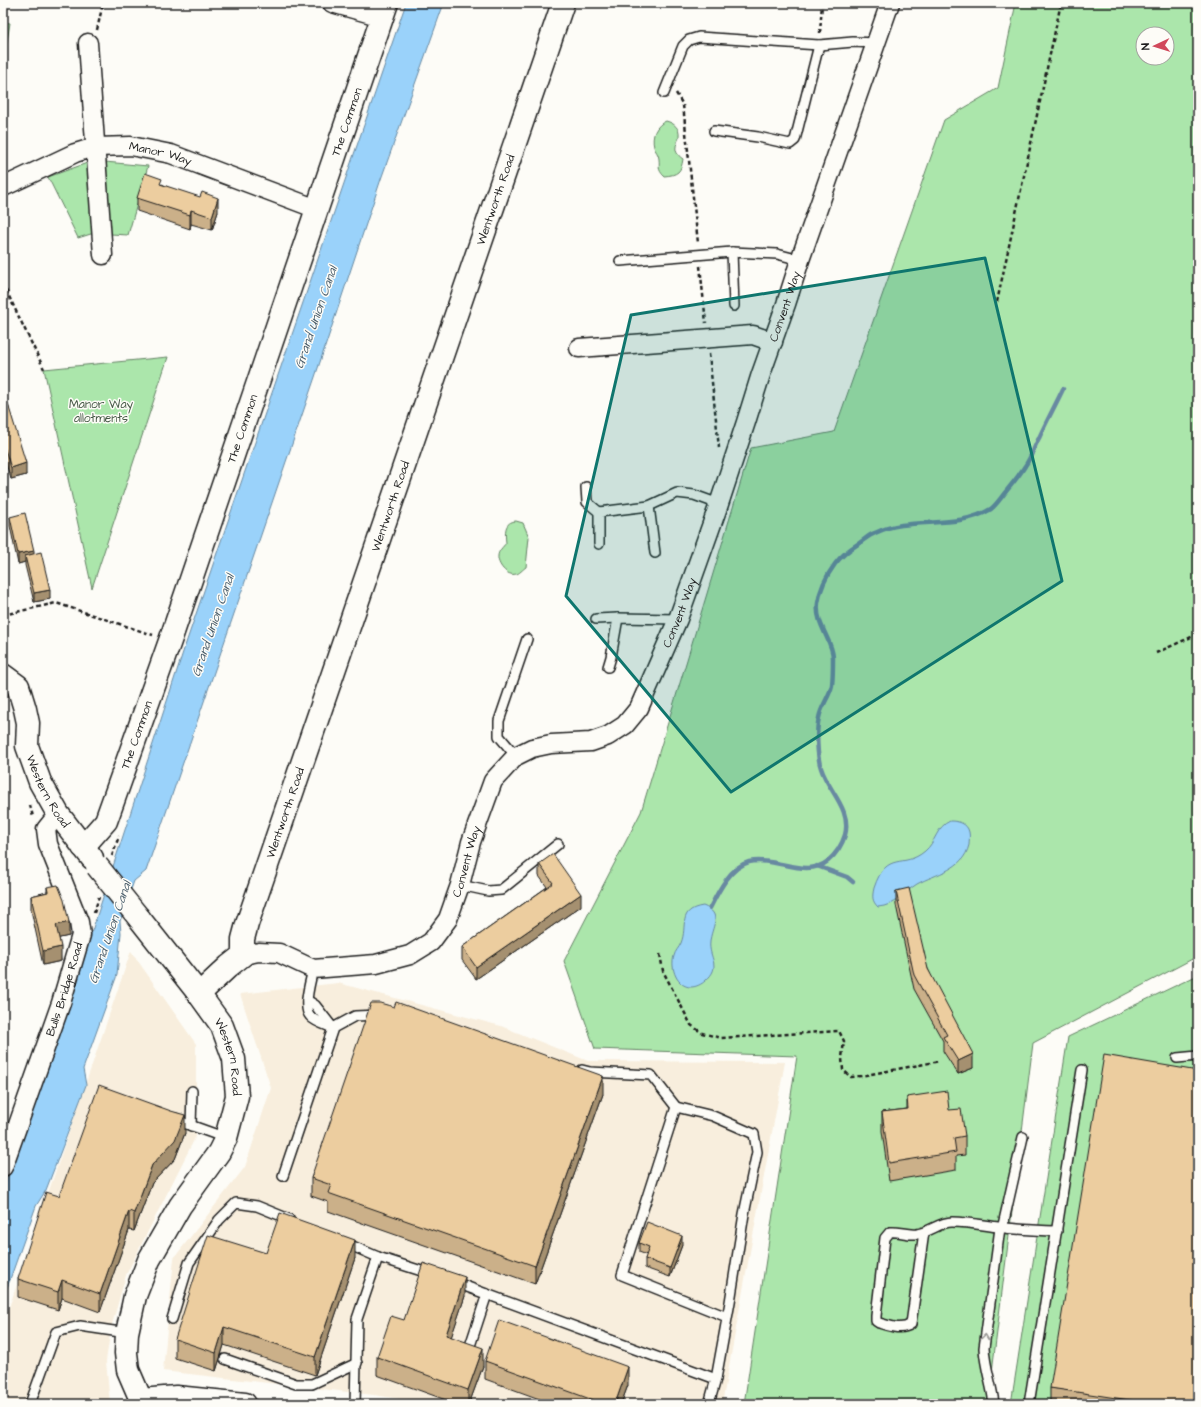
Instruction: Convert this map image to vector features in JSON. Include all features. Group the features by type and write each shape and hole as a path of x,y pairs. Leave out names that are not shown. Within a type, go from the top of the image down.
{"street":[{"path":"332,3 384,10"},
{"name":"Wentworth Road","path":"243,955 243,939 247,924 563,3"},
{"name":"Convent Way","path":"243,955 259,952 279,953 313,969 376,964 410,955 432,942 448,919 460,885 471,842 493,781 516,756 532,748 551,744 591,742 608,736 625,725 639,708 678,618 719,504 761,374 890,3"},
{"name":"The Common","path":"83,847 106,821 170,641 384,10"},
{"path":"88,43 103,255"},
{"name":"Manor Way","path":"3,187 75,153 95,147 132,146 171,154 317,209"},
{"path":"579,348 753,335 773,342"},
{"name":"Western Road","path":"3,675 18,686 28,723 27,746"},
{"name":"Western Road","path":"3,690 17,730 27,746 40,782 58,814 97,866 199,994 222,1026 234,1059 237,1096 226,1138 219,1152 180,1206 149,1260 135,1296 127,1333 126,1353 128,1370 141,1402"},
{"name":"Bulls Bridge Road","path":"3,1167 61,1003 81,935 79,922 48,844 46,829 58,814"},
{"path":"199,994 243,955"},
{"path":"141,1402 176,1397 246,1404"}],"lane":[{"path":"664,93 683,46 689,40 699,37 820,45 853,42 876,43"},
{"path":"714,131 758,137 790,144 795,140 820,45"},
{"path":"732,252 734,306"},
{"path":"620,261 732,252 777,254 800,260"},
{"path":"586,487 587,502 599,512 649,506 677,493 694,495 719,504"},
{"path":"649,506 655,552"},
{"path":"599,512 599,544"},
{"path":"608,667 618,618"},
{"path":"596,619 678,618"},
{"path":"516,756 499,736 499,720 527,640"},
{"path":"460,885 488,891 501,890 558,844"},
{"path":"313,969 307,1000 315,1005 333,1028"},
{"path":"283,1176 333,1028 355,1016 385,1014"},
{"path":"1178,1058 1198,1056"},
{"path":"576,1068 590,1072 650,1075 676,1107 713,1116 754,1134 757,1152 744,1214 716,1379 709,1404"},
{"path":"1029,1404 1082,1070"},
{"path":"191,1126 192,1091"},
{"path":"676,1107 622,1275 727,1317"},
{"path":"170,1115 191,1126 226,1138"},
{"path":"994,1404 992,1387 987,1376 984,1361 984,1348 1000,1228 1003,1225 1023,1137"},
{"path":"172,1319 189,1263 219,1220 236,1203 258,1206 300,1224"},
{"path":"924,1232 911,1324 907,1328 901,1328 879,1323 876,1321 876,1316 885,1238 890,1232 896,1231 916,1234 924,1232 928,1232 939,1225 950,1222 1000,1228 1057,1231"},
{"path":"336,1239 378,1257 487,1294 716,1379"},
{"path":"355,1404 358,1320 378,1257"},
{"path":"468,1352 487,1294"},
{"path":"30,1404 56,1332 80,1326 127,1333"},
{"path":"225,1359 296,1384 312,1384 357,1363"}],"path":[{"path":"88,43 97,31 102,3"},
{"path":"820,45 822,3"},
{"path":"997,302 1061,3"},
{"path":"669,80 683,105 719,448 733,463"},
{"path":"3,284 44,369"},
{"path":"3,615 56,603 170,641"},
{"path":"1156,653 1198,634"},
{"path":"660,954 663,971 691,1025 702,1033 721,1038 839,1031 844,1041 842,1058 843,1070 851,1077 940,1061"}],"highlighted area":[{"path":"985,258 1062,581 731,792 566,596 631,315"}],"shaded area":[{"path":"131,951 196,1044 196,1136 126,1275 111,1328 106,1361 110,1404 3,1404 3,1325"},
{"path":"338,983 501,1026 588,1061 785,1062 722,1404 433,1404 374,1395 163,1371 174,1258 245,1167 271,1088 240,994"}],"green space":[{"path":"1016,3 1198,3 1198,956 1033,1043 988,1404 744,1404 797,1056 595,1049 564,961 641,812 751,448 834,432 944,120 998,88"},
{"path":"3,22 10,23 3,65"},
{"path":"666,121 672,123 679,131 676,150 679,156 683,159 680,170 676,174 664,176 660,170 659,157 654,147 653,139 655,131 659,125"},
{"path":"90,162 94,233 78,238 48,177"},
{"path":"105,162 148,166 128,235 111,234"},
{"name":"Manor Way allotments","path":"168,357 92,588 44,369"},
{"path":"516,521 523,523 529,537 526,567 517,574 509,574 499,563 498,554 506,543 507,526 509,523"},
{"path":"1198,975 1198,1404 1011,1404 1068,1037"}],"water":[{"name":"Grand Union Canal","path":"406,3 444,3 381,179 146,871 134,881 120,921 121,933 117,975 83,1069 86,1085 46,1190 36,1206 3,1299 3,1190 60,1029 185,646"},
{"path":"950,821 962,823 966,826 969,832 969,845 961,860 948,870 912,887 889,904 878,907 874,901 873,891 884,868 890,864 910,859 925,851 942,827"},
{"path":"703,906 709,909 715,917 710,942 714,966 710,976 704,982 697,986 691,987 682,984 678,980 674,971 673,961 675,953 683,937 686,915 695,908"}],"building":[{"path":"145,173 162,179 160,184 200,197 202,192 218,198 212,217 191,210 190,215 137,198"},
{"path":"3,388 26,463 11,468 3,443"},
{"path":"25,513 34,551 18,554 10,517"},
{"path":"41,552 50,590 34,593 25,556"},
{"path":"553,854 581,894 476,967 462,947 553,883 539,864"},
{"path":"58,885 64,900 69,922 56,925 61,947 43,951 31,896 48,892 47,887"},
{"path":"909,888 928,969 973,1054 958,1061 943,1037 947,1035 914,975 896,891"},
{"path":"396,1002 603,1076 535,1266 328,1193 331,1185 311,1178 371,1003 380,1003 394,1007"},
{"path":"1104,1055 1198,1071 1198,1404 1156,1404 1050,1388"},
{"path":"99,1085 185,1115 175,1140 152,1165 134,1213 129,1211 100,1294 62,1280 58,1292 18,1279 46,1192 59,1196"},
{"path":"947,1091 949,1110 961,1109 965,1136 954,1138 956,1152 889,1163 882,1112 908,1109 907,1097"},
{"path":"280,1213 355,1240 315,1357 224,1327 216,1353 175,1339 208,1235 266,1253"},
{"path":"647,1222 682,1236 670,1268 645,1259 649,1247 639,1243"},
{"path":"423,1263 465,1277 446,1335 483,1348 468,1390 377,1357 391,1316 404,1320"},
{"path":"499,1320 628,1367 615,1404 604,1404 485,1361"}],"waterway":[{"path":"710,908 725,881 742,865 749,862 759,861 800,868 819,866 828,861 834,855 844,839 846,826 845,817 838,800 824,776 821,768 817,743 819,718 831,689 833,665 832,651 819,618 818,603 822,587 832,568 840,558 852,548 871,535 889,528 918,523 963,520 977,516 991,509 1027,463 1063,389"},
{"path":"817,866 847,877 853,882"}]}
